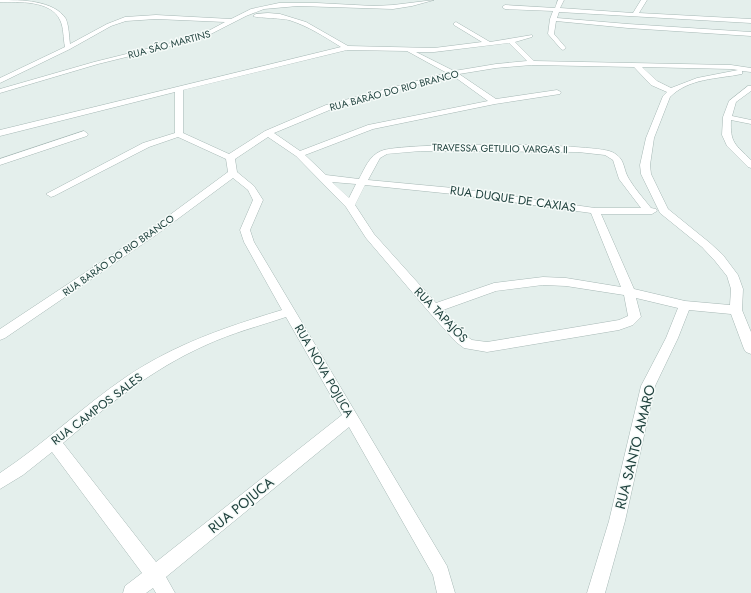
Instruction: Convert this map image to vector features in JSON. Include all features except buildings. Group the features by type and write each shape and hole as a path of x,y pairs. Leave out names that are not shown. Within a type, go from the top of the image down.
{"street":[{"path":"0,0 39,3 54,9 64,20 68,48"},
{"name":"RUA SÃO MARTINS","path":"0,91 96,63 195,39 215,31 248,12 280,5 388,7 409,5 431,0"},
{"path":"561,0 553,19 552,34 563,48"},
{"path":"635,14 644,0"},
{"path":"505,7 751,21"},
{"path":"0,81 125,19 156,17 231,21 263,15 279,16 315,29 347,48"},
{"path":"553,19 621,26 751,34"},
{"path":"456,24 488,44"},
{"path":"0,134 347,48 409,50 445,49 511,41 530,36"},
{"path":"511,41 532,63"},
{"path":"409,50 453,74 495,102"},
{"name":"RUA BARÃO DO RIO BRANCO","path":"230,158 268,133 346,101 453,74 496,66 532,63 635,64 731,67 750,70"},
{"path":"635,64 654,83 671,91"},
{"path":"750,70 685,84 671,91 667,96 650,138 645,165 646,174 664,211 706,245 719,258 732,275 737,290 736,310 751,349"},
{"path":"751,88 733,101 727,117 726,135 730,144 751,165"},
{"path":"179,134 180,89"},
{"path":"299,154 371,127 495,102 557,92"},
{"path":"727,117 751,122"},
{"name":"RUA TAPAJÓS","path":"268,133 299,154 350,205 370,236 433,309 465,342 474,347 487,347 629,322 635,317 629,292 595,211"},
{"path":"0,162 84,134"},
{"path":"51,194 146,145 179,134 230,158 233,173"},
{"name":"TRAVESSA GETULIO VARGAS II","path":"350,205 373,161 377,156 385,152 399,149 421,148 578,149 607,153 617,159 624,179 648,211"},
{"name":"RUA BARÃO DO RIO BRANCO","path":"0,335 152,233 223,182 233,173"},
{"name":"RUA NOVA POJUCA","path":"233,173 256,194 258,200 245,230 246,236 441,572 446,593"},
{"name":"RUA DUQUE DE CAXIAS","path":"323,178 363,180 595,211 664,211"},
{"path":"433,309 494,287 524,283 566,282 629,292 686,305 736,310"},
{"name":"RUA SANTO AMARO","path":"596,593 617,521 648,386 672,338 686,305"},
{"name":"RUA CAMPOS SALES","path":"0,482 24,466 53,441 132,381 175,355 212,337 290,312"},
{"name":"RUA POJUCA","path":"132,593 350,417"},
{"path":"53,441 155,575 166,593"}]}
